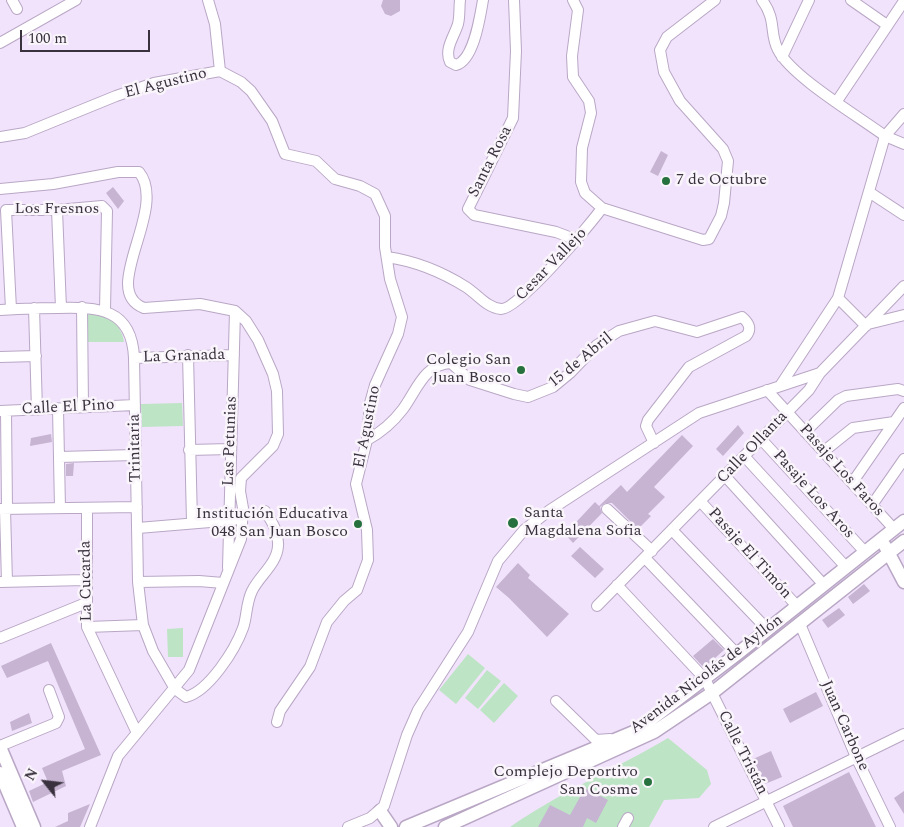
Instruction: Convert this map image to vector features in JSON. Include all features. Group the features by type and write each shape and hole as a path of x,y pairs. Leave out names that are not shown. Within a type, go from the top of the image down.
{"main road":[{"name":"Avenida Nicolás de Ayllón","path":"406,827 636,731 738,654 899,525"},
{"path":"899,525 903,543"},
{"path":"881,539 904,582"},
{"name":"Avenida Nicolás de Ayllón","path":"445,827 654,732 712,693 903,543"},
{"path":"0,746 4,779 23,827"},
{"path":"4,779 34,827"},
{"path":"380,811 391,827"}],"street":[{"path":"0,43 62,4 76,0"},
{"path":"208,0 215,24 220,71"},
{"path":"460,0 458,24 450,42 448,57 450,62 456,65 462,63 474,39 483,0"},
{"name":"Santa Rosa","path":"514,0 516,50 513,118 468,208 474,215 556,232 577,240"},
{"path":"573,0 578,10 572,56 573,77 589,101 591,113 582,148 581,182 585,193 602,208 704,240 709,239 714,233 721,216 728,168 726,155 680,100 664,72 660,50 667,37 716,0"},
{"path":"762,0 772,15 775,45 782,57 801,77 885,136 904,144"},
{"path":"782,57 809,0"},
{"path":"851,0 887,25"},
{"path":"837,101 904,1"},
{"name":"El Agustino","path":"0,137 25,133 116,96 154,84 220,71 241,82 250,91 272,121 285,154 316,161 335,179 360,186 375,194 385,216 385,247 390,279 402,317 398,334 372,394 367,440 356,484 367,530 368,560 356,590 334,612 327,622 310,668 280,711 277,722"},
{"path":"780,386 838,298 885,136 904,114"},
{"path":"0,189 54,184 118,172 137,171 141,174 146,190 146,216 127,280 130,298 136,305 144,308 200,304 235,311 253,331 267,360 277,391 278,434 273,446 241,478 240,491 243,519 239,546 189,670 118,756 90,827"},
{"path":"869,192 904,215"},
{"name":"Los Fresnos","path":"4,240 6,210 57,210 102,206 107,211 105,310"},
{"name":"Cesar Vallejo","path":"387,257 424,266 467,288 493,307 503,310 515,303 577,240 602,208"},
{"path":"57,210 61,308"},
{"path":"4,240 5,280 11,309"},
{"name":"Calle Ollanta","path":"597,606 810,390 820,373 904,286"},
{"path":"838,298 867,325 903,317"},
{"path":"82,307 84,407"},
{"path":"0,310 82,307 105,310"},
{"path":"34,308 37,410"},
{"name":"Trinitaria","path":"105,310 123,323 132,340 134,358 138,582 143,625 153,650 175,689"},
{"name":"Las Petunias","path":"228,571 235,311"},
{"name":"15 de Abril","path":"367,440 379,434 402,410 422,380 439,364 452,363 470,380 528,397 553,387 570,373 597,345 619,331 655,321 697,332 742,317 749,324 750,329 746,336 689,367 648,420 646,426 654,443"},
{"path":"188,355 192,522"},
{"name":"La Granada","path":"134,358 234,355"},
{"path":"0,357 36,356"},
{"path":"348,827 380,811 388,799 407,735 418,710 468,632 494,568 503,553 524,530 550,510 710,408 820,373"},
{"path":"805,432 838,400 846,396 898,389 904,391"},
{"name":"Pasaje Los Faros","path":"767,390 872,505 899,525"},
{"name":"Calle El Pino","path":"3,411 135,405"},
{"path":"852,483 904,408"},
{"path":"58,409 60,508"},
{"path":"3,411 4,582 85,580"},
{"path":"823,452 853,428 894,422"},
{"name":"Pasaje Los Aros","path":"762,439 865,552"},
{"path":"189,450 230,449"},
{"path":"58,457 136,455"},
{"path":"744,456 846,567"},
{"path":"872,505 904,460"},
{"path":"725,476 824,585"},
{"name":"Pasaje El Timón","path":"700,501 797,606"},
{"path":"4,509 137,507"},
{"name":"La Cucarda","path":"87,508 85,580 87,626 137,733"},
{"path":"607,509 738,654"},
{"path":"175,689 186,697 194,695 206,686 236,644 243,626 250,594 276,557 277,531 265,511"},
{"path":"138,528 243,519"},
{"path":"672,530 768,630"},
{"path":"138,582 223,583"},
{"name":"Calle Tristán","path":"617,585 705,679 779,827"},
{"path":"0,638 86,603"},
{"name":"Juan Carbone","path":"800,624 856,757 890,827"},
{"path":"87,626 143,625"},
{"path":"556,701 596,740 606,741 629,731 697,680 705,679"},
{"path":"0,746 56,722 59,717 49,690"},
{"path":"714,827 904,734"}],"green space":[{"path":"90,312 102,314 113,321 120,330 124,342 87,342 86,319"},
{"path":"182,403 183,426 142,427 141,404"},
{"path":"183,628 183,657 168,657 167,629"},
{"path":"468,654 485,668 456,704 439,690"},
{"path":"487,670 501,681 478,709 465,698"},
{"path":"504,683 518,696 494,723 480,710"},
{"name":"Complejo Deportivo San Cosme","path":"668,738 707,770 711,784 699,798 664,800 649,827 510,827 548,803"}],"building":[{"path":"383,0 400,0 400,11 391,16 385,14 381,6"},
{"path":"661,151 668,155 658,176 650,172"},
{"path":"113,187 124,201 118,209 106,193"},
{"path":"738,425 744,433 723,456 716,449"},
{"path":"51,434 52,442 30,446 31,438"},
{"path":"682,435 693,446 654,487 665,497 648,514 651,516 638,529 612,503 605,503 600,507 602,513 573,543 565,534 595,502 599,506 621,485 627,492"},
{"path":"74,463 73,476 66,476 66,464"},
{"path":"580,547 604,569 595,578 571,556"},
{"path":"518,563 530,575 528,578 569,614 547,637 496,587"},
{"path":"864,584 870,591 853,604 848,597"},
{"path":"839,608 845,615 828,628 822,620"},
{"path":"713,639 724,650 704,668 693,656"},
{"path":"51,643 101,755 62,771 66,786 33,802 29,791 48,782 42,768 85,749 48,661 7,678 1,666"},
{"path":"816,692 823,706 790,723 783,709"},
{"path":"29,713 32,723 12,731 10,722"},
{"path":"771,751 782,777 765,784 753,759"},
{"path":"849,772 876,827 793,827 783,806"},
{"path":"585,788 608,800 596,823 587,818 583,827 538,827 550,805 570,815"},
{"path":"904,791 904,814 894,798"},
{"path":"90,804 80,827 55,827 68,821 68,813"}],"place":[{"name":"7 de Octubre","path":"666,181"},
{"name":"Colegio San Juan Bosco","path":"521,370"},
{"name":"Santa Magdalena Sofia","path":"513,523"},
{"name":"Institución Educativa 048 San Juan Bosco","path":"358,524"},
{"name":"Complejo Deportivo San Cosme","path":"648,782"}]}
